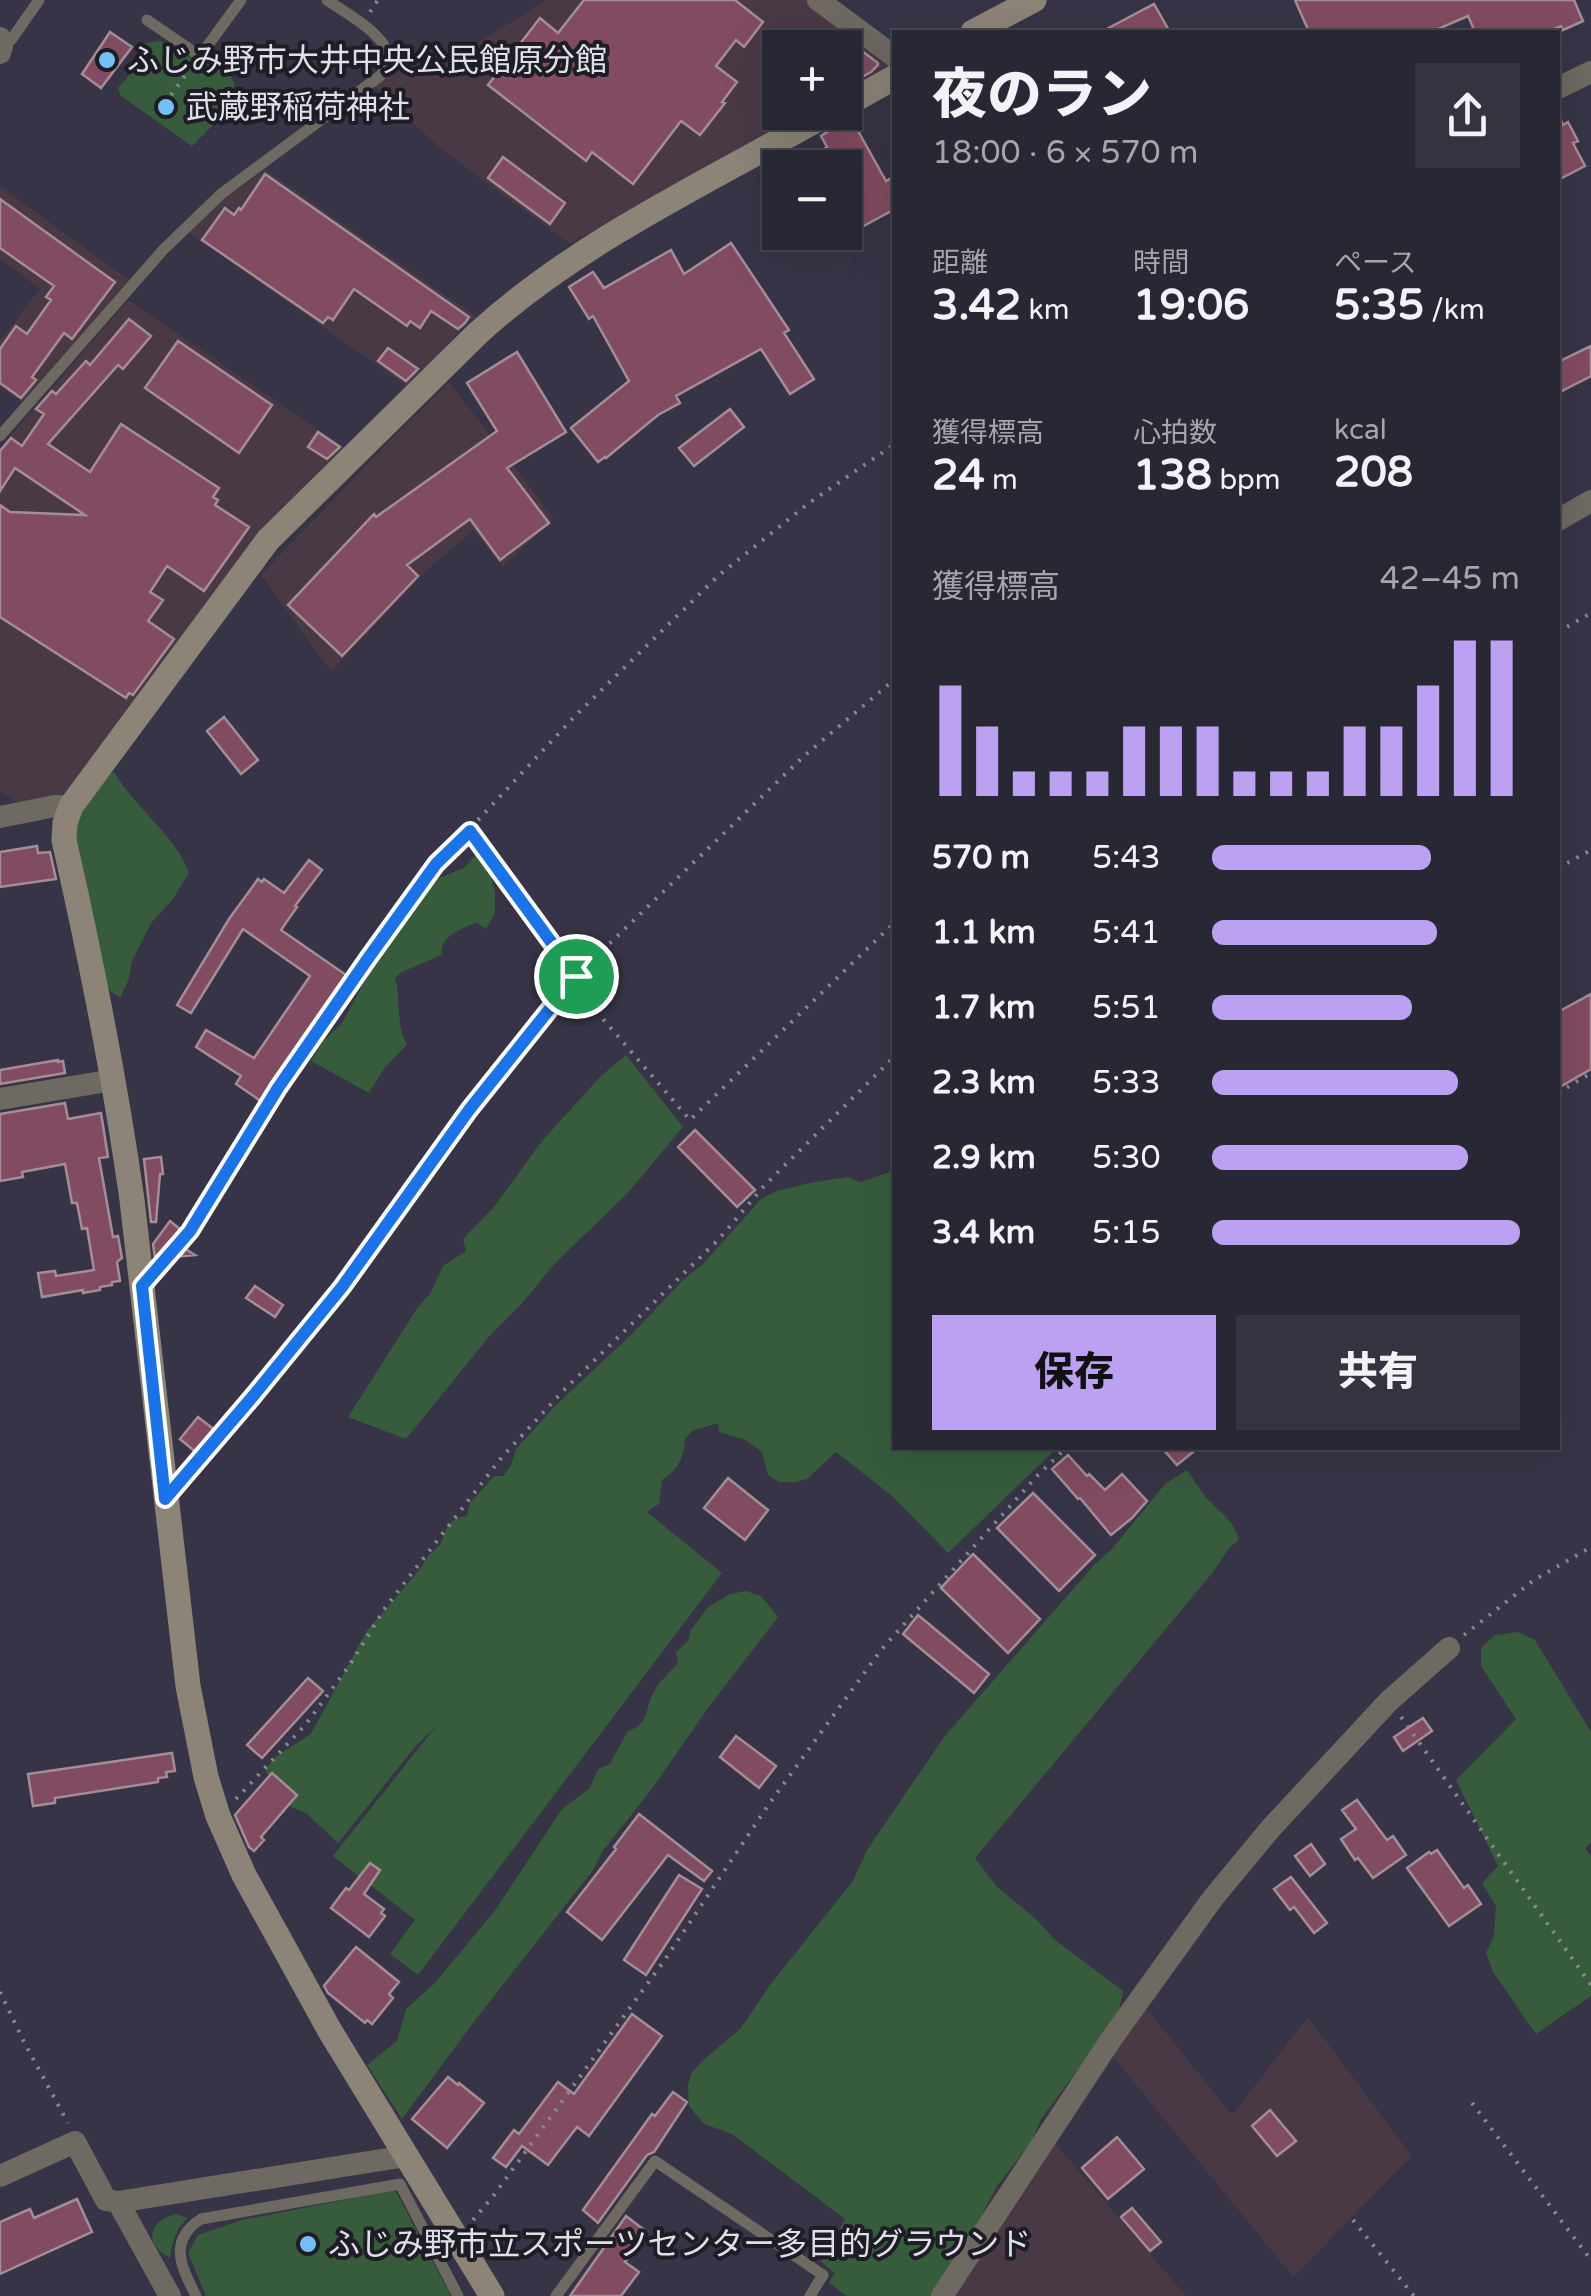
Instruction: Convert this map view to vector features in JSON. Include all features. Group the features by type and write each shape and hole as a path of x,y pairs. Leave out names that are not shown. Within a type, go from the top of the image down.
{"street":[{"path":"818,0 892,55"},
{"path":"976,30 1034,0"},
{"path":"1560,87 1591,72"},
{"path":"862,95 892,79"},
{"path":"492,2296 330,2031 244,1875 206,1777 188,1686 132,1200 94,973 64,840 65,823 71,806 268,540 509,305 576,257 799,130"},
{"path":"1560,519 1591,501"},
{"path":"0,817 71,806"},
{"path":"0,1099 113,1080"},
{"path":"942,2296 1112,2038 1213,1898 1271,1828 1389,1701 1449,1648"},
{"path":"0,2176 75,2142 106,2200 118,2202 406,2156"},
{"path":"118,2202 170,2296"}],"lane":[{"path":"1,46 11,40 39,0"},
{"path":"147,20 200,56 241,0"},
{"path":"0,436 163,250 221,194 380,76 392,63 390,50 381,40 328,0"},
{"path":"556,2296 655,2162 822,2275 810,2296"},
{"path":"196,2296 180,2257 186,2232 201,2220 400,2184 458,2296"}],"path":[{"path":"171,95 200,56"},
{"path":"142,1286 197,1222 278,1088 436,864 576,714 718,576 809,503 892,446"},
{"path":"1560,631 1591,613"},
{"path":"165,1499 342,1287 469,1110 576,976 804,756 892,682"},
{"path":"470,831 576,976 596,1012 690,1120 892,925"},
{"path":"1560,867 1591,850"},
{"path":"1560,983 1564,980"},
{"path":"250,1781 306,1724 385,1608 502,1457 720,1239 764,1186 892,1059"},
{"path":"1560,1091 1591,1073"},
{"path":"458,2238 494,2195 664,1961 881,1650 1064,1450"},
{"path":"1449,1648 1534,1580 1591,1547"},
{"path":"1389,1701 1591,1984"},
{"path":"0,1992 75,2142"},
{"path":"1472,2103 1591,2260"},
{"path":"1353,2220 1414,2296"}],"shaded area":[{"path":"546,0 811,0 847,30 762,30 762,130 774,130 570,244 440,148 375,87 392,72 399,53 429,74"},
{"path":"862,43 890,66 862,81"},
{"path":"266,170 475,316 408,387 188,232 222,200"},
{"path":"0,186 129,280 23,402 0,387 0,341 40,289 0,259"},
{"path":"128,300 347,449 215,589 132,710 65,793 20,804 0,792 0,448"},
{"path":"449,382 554,518 503,567 473,530 423,574 331,672 261,575"},
{"path":"1142,2003 1232,2115 1308,2017 1412,2156 1293,2277 1111,2054"},
{"path":"1053,2141 1186,2296 953,2296"}],"green space":[{"path":"160,41 177,49 189,46 200,51 206,61 230,75 234,83 234,94 214,124 192,146 121,96 118,88 131,73 145,43"},
{"path":"114,772 175,847 189,873 151,923 132,961 120,998 109,990 71,835 86,798"},
{"path":"476,854 489,868 495,913 486,929 476,922 458,931 444,943 442,955 395,978 401,1030 407,1044 383,1070 369,1093 311,1061 323,1041 342,1023 373,966 434,880 464,868"},
{"path":"626,1055 683,1127 626,1195 555,1263 492,1333 406,1439 348,1417 430,1294 443,1266 466,1251 463,1239 494,1207 542,1141 601,1076"},
{"path":"892,1171 892,1450 1055,1450 948,1553 891,1495 836,1452 807,1479 779,1482 768,1475 762,1452 746,1440 719,1432 718,1423 692,1431 685,1439 679,1462 662,1480 659,1504 647,1512 722,1573 418,1975 390,1954 415,1920 333,1856 437,1725 338,1843 306,1813 289,1806 265,1770 275,1757 311,1734 366,1632 440,1545 448,1525 467,1516 470,1503 494,1476 503,1476 516,1449 556,1405 704,1263 761,1199 810,1183 848,1177 861,1182"},
{"path":"1187,1470 1233,1526 1239,1540 975,1858 997,1887 1055,1940 1123,1991 1118,2016 1041,2119 1032,2141 997,2186 932,2296 847,2296 829,2283 835,2273 821,2262 845,2219 732,2134 704,2124 689,2106 692,2072 741,2028 853,1881 867,1850 944,1737 1165,1484"},
{"path":"746,1591 761,1596 778,1617 602,1852 594,1869 402,2119 367,2065 397,2041 406,2009 435,1983 496,1909 562,1809 590,1788 598,1769 610,1764 627,1732 644,1719 657,1686 678,1663 676,1652 688,1641 708,1607 730,1594"},
{"path":"1518,1632 1535,1640 1591,1732 1591,1842 1585,1848 1591,1857 1591,1996 1536,2034 1493,1972 1486,1953 1494,1936 1496,1906 1482,1883 1498,1866 1456,1780 1516,1719 1481,1666 1481,1648 1495,1635"},
{"name":"ふじみ野市⽴スポーツセンター多⽬的グラウンド","path":"395,2190 451,2296 206,2296 188,2253 198,2235 242,2220"},
{"path":"176,2214 188,2218 175,2236 170,2258 156,2247 152,2234 159,2222"}],"building":[{"path":"584,0 735,0 763,22 744,47 736,40 716,66 737,82 700,135 681,121 633,184 592,152 586,161 488,85 540,18 558,33"},
{"path":"1295,0 1574,0 1583,21 1563,30 1561,26 1552,30 1474,30 1468,16 1436,30 1308,30"},
{"path":"1154,4 1169,30 1105,30"},
{"name":"ふじみ野市大井中央公民館原分館","path":"110,32 132,47 101,88 82,74"},
{"path":"862,51 878,63 862,77"},
{"path":"1560,118 1563,125 1568,122 1578,141 1573,143 1585,166 1560,179"},
{"path":"831,130 858,130 886,181 892,178 892,211 862,227 862,150 822,150 827,147 821,136"},
{"path":"503,157 565,203 550,224 488,178"},
{"path":"265,174 469,317 465,323 458,329 431,311 420,328 410,321 407,326 354,289 333,320 328,317 323,323 202,240 225,208 234,215 241,210"},
{"path":"0,199 115,282 72,339 64,333 21,398 0,383 0,349 16,326 27,334 51,300 46,297 54,286 0,248"},
{"path":"731,243 789,330 784,333 814,379 790,394 761,349 676,396 680,403 658,415 598,462 571,428 629,381 593,316 589,319 569,287 593,272 604,288 671,250 684,274"},
{"path":"129,319 151,336 123,369 118,365 48,444 90,472 121,424 219,488 213,497 218,500 215,505 249,527 204,591 167,566 150,592 163,600 148,621 174,639 133,695 129,693 126,698 0,617 0,505 10,512 85,515 15,468 0,491 0,451 11,438 22,446 44,414 36,409 52,391 56,394 86,361 90,365"},
{"path":"178,341 272,405 239,453 145,388"},
{"path":"1591,346 1591,376 1560,392 1560,361"},
{"path":"388,348 418,369 406,381 378,361"},
{"path":"517,352 566,432 507,468 549,523 500,560 470,519 407,565 418,576 342,656 288,605 374,514 376,517 497,431 467,383"},
{"path":"730,409 744,427 694,466 679,448"},
{"path":"318,432 340,447 327,459 308,447"},
{"path":"224,717 258,760 241,774 207,731"},
{"path":"37,846 38,853 50,852 56,879 0,887 0,852"},
{"path":"309,860 322,870 281,930 349,977 265,1104 236,1084 241,1076 196,1047 206,1030 254,1058 310,976 243,929 191,1013 177,1005 258,879 284,893"},
{"path":"1591,994 1591,1069 1560,1087 1560,1011"},
{"path":"63,1061 65,1073 0,1084 0,1070"},
{"path":"65,1103 68,1119 101,1113 108,1157 99,1158 113,1237 118,1236 122,1258 117,1262 120,1281 100,1290 42,1297 38,1273 55,1271 56,1276 94,1270 87,1228 82,1229 77,1203 72,1203 65,1164 22,1172 23,1177 0,1181 0,1114"},
{"path":"695,1130 755,1190 737,1207 678,1147"},
{"path":"161,1157 163,1174 156,1222 151,1222 144,1159"},
{"path":"170,1221 181,1230 173,1241 195,1255 161,1258 156,1265 153,1244"},
{"path":"255,1286 283,1305 275,1317 246,1298"},
{"path":"198,1417 216,1431 198,1454 180,1439"},
{"path":"1164,1450 1196,1450 1177,1465"},
{"path":"1068,1455 1105,1490 1122,1474 1147,1501 1111,1535 1052,1469"},
{"path":"728,1478 768,1510 745,1540 704,1508"},
{"path":"1033,1493 1095,1555 1059,1591 997,1528"},
{"path":"973,1554 1040,1619 1008,1653 941,1588"},
{"path":"918,1615 989,1674 974,1693 903,1634"},
{"path":"308,1678 323,1691 262,1758 247,1745"},
{"path":"1423,1718 1432,1731 1403,1751 1394,1737"},
{"path":"736,1736 776,1766 759,1788 720,1757"},
{"path":"172,1753 175,1771 166,1772 167,1777 158,1778 158,1782 55,1798 55,1803 33,1806 28,1774"},
{"path":"272,1773 297,1795 254,1851 235,1815"},
{"path":"1357,1800 1387,1840 1393,1836 1406,1855 1373,1878 1341,1839 1356,1829 1342,1810"},
{"path":"639,1814 712,1871 704,1881 668,1855 602,1940 567,1912"},
{"path":"1311,1844 1325,1864 1310,1876 1295,1856"},
{"path":"1437,1850 1464,1888 1468,1885 1481,1904 1449,1926 1407,1868"},
{"path":"370,1863 380,1870 364,1894 384,1909 381,1913 385,1916 369,1937 331,1908"},
{"path":"679,1875 702,1889 646,1975 624,1960"},
{"path":"1291,1877 1327,1923 1314,1933 1274,1889"},
{"path":"356,1947 399,1982 389,1994 393,1998 372,2024 367,2020 365,2023 324,1986"},
{"path":"632,2014 662,2036 589,2136 577,2127 548,2165 522,2146 506,2167 493,2158 514,2130 519,2134 558,2082 574,2094"},
{"path":"448,2077 484,2103 447,2148 412,2119"},
{"path":"673,2092 687,2102 654,2152 647,2155 598,2223 583,2210 652,2114 655,2116"},
{"path":"1270,2110 1296,2141 1277,2156 1252,2126"},
{"path":"1117,2137 1144,2169 1108,2199 1082,2168"},
{"path":"77,2199 92,2232 0,2274 0,2222 30,2209 34,2218"},
{"path":"1132,2208 1161,2242 1150,2251 1121,2217"},
{"path":"626,2216 647,2232 625,2262 639,2272 621,2296 570,2296"}],"place":[{"name":"ふじみ野市大井中央公民館原分館","path":"107,60"},
{"name":"武蔵野稲荷神社","path":"166,107"},
{"name":"ふじみ野市⽴スポーツセンター多⽬的グラウンド","path":"308,2244"}],"route":[{"path":"470,831 576,976 469,1110 342,1287 165,1499 142,1286 204,1212 278,1088 436,864 470,831"}]}
